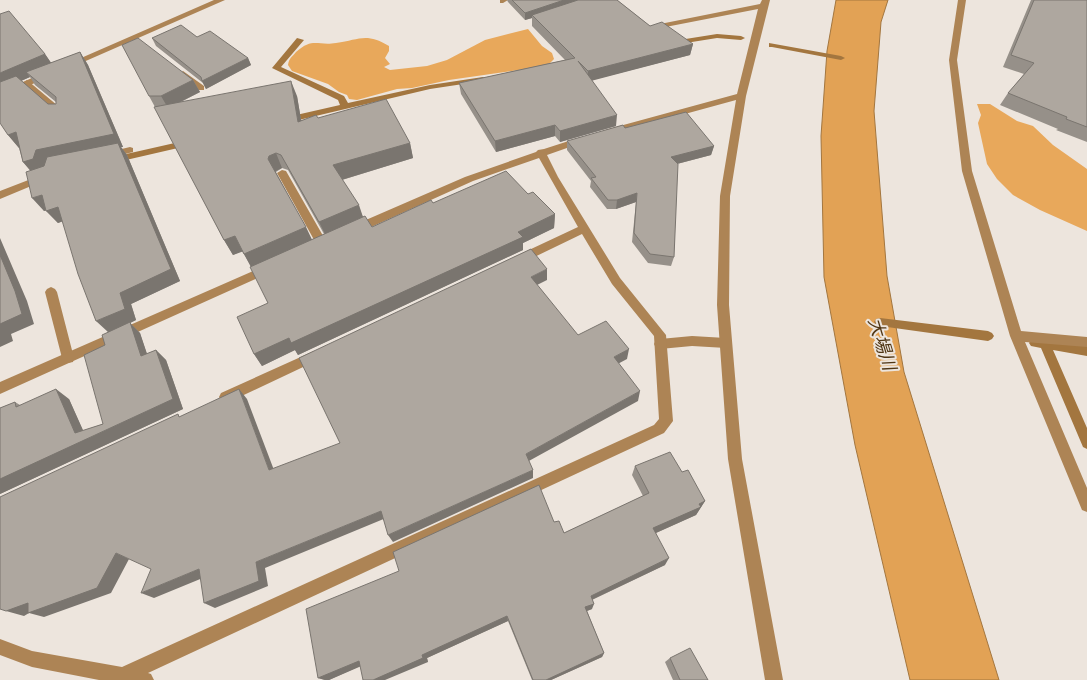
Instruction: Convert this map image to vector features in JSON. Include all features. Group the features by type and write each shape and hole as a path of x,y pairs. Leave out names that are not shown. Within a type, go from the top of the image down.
{"street":[{"path":"63,68 139,40 221,0"},
{"path":"962,0 953,60 967,171 1016,336 1087,505"},
{"path":"643,23 649,28 764,3 741,96 725,196 723,305 735,459 774,680"},
{"path":"172,65 201,88"},
{"path":"0,95 54,72"},
{"path":"27,83 61,113"},
{"path":"348,233 469,179 541,152 741,96"},
{"path":"95,157 130,150"},
{"path":"122,676 659,429 666,421 660,335 616,281 553,177 541,152"},
{"path":"0,195 28,182 50,175 51,166"},
{"path":"282,174 322,244"},
{"path":"504,266 585,228"},
{"path":"0,388 276,264"},
{"path":"51,292 68,358"},
{"path":"1016,336 1087,342"},
{"path":"660,344 692,341 726,343"},
{"path":"216,402 324,351"},
{"path":"0,647 32,659 145,680"}],"shaded area":[{"path":"528,29 542,46 552,53 554,59 547,66 397,89 357,100 349,99 347,95 328,84 292,71 288,65 296,52 311,43 330,44 368,38 389,46 389,51 385,58 390,64 384,67 390,70 427,66 447,60 485,40"},
{"path":"977,104 990,104 1017,121 1033,126 1053,145 1087,169 1087,231 1040,210 1013,195 997,179 987,164 978,123 981,115"}],"water":[{"name":"大場川","path":"836,0 888,0 881,22 874,111 887,276 904,372 999,680 910,680 855,445 824,277 821,136 827,51"}],"building":[{"path":"512,0 564,0 525,13"},
{"path":"578,0 617,0 650,26 662,22 693,44 588,71 578,61 617,115 560,131 555,125 495,141 459,83 575,58 532,15"},
{"path":"1034,0 1087,0 1087,127 1008,93 1034,63 1011,55"},
{"path":"9,11 45,54 0,73 0,14"},
{"path":"181,25 197,37 210,31 248,58 202,81 201,77 152,38"},
{"path":"138,38 193,80 161,96 149,96 122,45"},
{"path":"80,52 114,134 36,150 33,159 23,162 16,132 8,135 0,123 0,82 16,76 48,104 56,104 56,97 26,72"},
{"path":"291,81 298,122 316,115 318,118 386,99 410,143 333,165 359,205 319,222 281,155 276,153 269,156 268,159 306,227 244,254 235,236 224,240 154,107"},
{"path":"686,112 714,146 671,157 678,164 674,257 650,254 634,233 637,193 617,200 608,200 591,178 596,177 567,141 623,125 625,128"},
{"path":"118,143 171,269 120,293 125,309 96,321 78,274 58,207 46,211 42,195 32,198 26,172 44,166 47,157"},
{"path":"506,171 528,194 533,192 555,214 518,232 523,237 291,343 289,338 254,354 237,317 268,303 250,267 365,216 372,227 431,200 433,203"},
{"path":"531,249 547,269 531,277 578,335 606,321 629,349 614,357 640,391 526,454 533,470 388,535 381,511 256,562 259,581 204,603 199,569 141,593 151,569 116,553 97,588 28,613 28,603 6,611 0,609 0,497 178,414 179,417 239,389 269,470 340,443 299,358"},
{"path":"0,255 22,314 0,324"},
{"path":"130,322 141,356 156,350 173,399 0,479 0,408 15,402 16,407 56,389 75,433 103,424 84,355 105,345 102,335"},
{"path":"670,452 682,472 688,470 705,501 699,504 701,507 653,528 669,558 591,596 594,604 585,607 604,653 546,680 533,680 507,616 422,655 423,658 373,680 363,680 359,661 318,678 306,609 399,571 393,552 539,485 554,522 559,521 564,533 649,493 635,466"},
{"path":"690,648 708,680 680,680 670,658"}],"waterway":[{"path":"673,43 717,36 741,38"},
{"path":"300,40 276,68 341,98 345,107"},
{"path":"772,45 841,58"},
{"path":"345,107 430,87 483,79"},
{"path":"286,120 345,107"},
{"path":"113,160 188,143"},
{"name":"大場川","path":"880,322 988,336"},
{"path":"1035,343 1045,344"},
{"path":"1045,344 1087,351"},
{"path":"1045,344 1087,443"}]}
